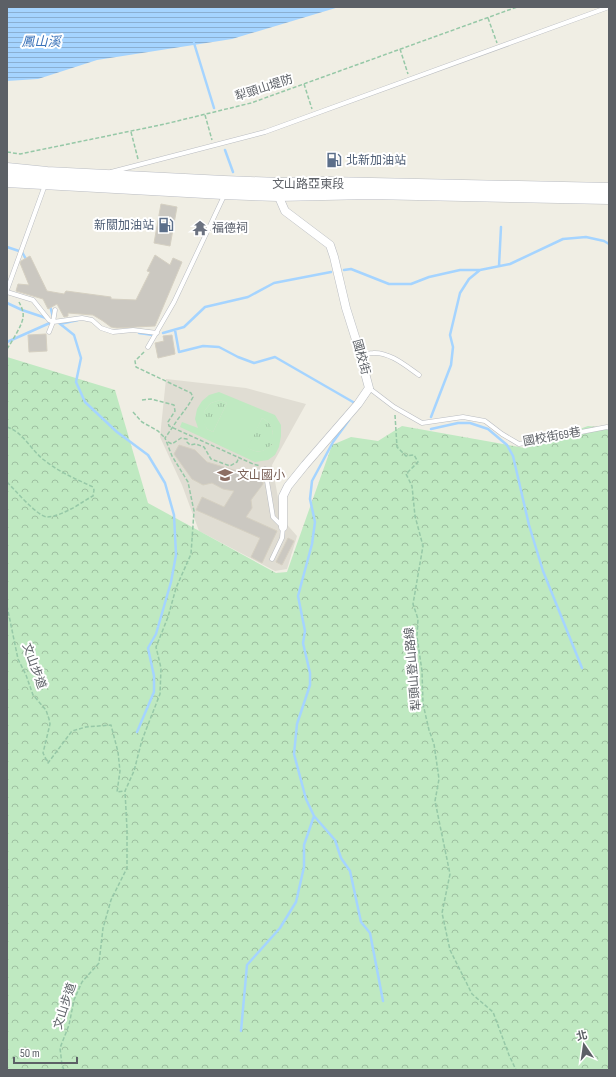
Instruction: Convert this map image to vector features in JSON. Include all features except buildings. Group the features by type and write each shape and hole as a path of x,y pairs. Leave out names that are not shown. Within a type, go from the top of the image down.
{"main road":[{"name":"文山路亞東段","path":"7,169 46,178 223,188 609,189"},
{"name":"文山路亞東段","path":"7,181 97,175 223,188"},
{"name":"文山路亞東段","path":"362,189 609,198"}],"street":[{"name":"國校街","path":"278,189 285,211 330,245 369,388 358,404 288,486 283,496 283,527"}],"lane":[{"path":"97,175 265,132 609,7"},
{"path":"46,178 7,291 33,300 49,320 53,322 82,318 92,320 101,328 113,332 133,330 157,333"},
{"path":"148,347 174,302 223,198 223,188"},
{"path":"48,332 53,322 55,310"},
{"path":"360,355 374,353 392,357 419,375"},
{"name":"國校街69巷","path":"369,388 394,407 422,423 463,417 485,422 519,444 607,427 609,428"},
{"path":"265,469 273,517 283,527 282,538 272,559"}],"path":[{"name":"犁頭山堤防","path":"7,152 20,154 131,131 251,103 517,7"},
{"path":"488,18 498,48"},
{"path":"400,49 410,80"},
{"path":"304,84 313,115"},
{"path":"205,114 214,146"},
{"path":"131,131 140,164"},
{"path":"7,349 15,337 24,318 22,307 14,300"},
{"path":"133,412 142,422 158,431 165,438 194,397 191,393 136,367 135,361 148,347"},
{"path":"142,400 151,399 174,405 175,411 168,422 169,426 265,469"},
{"name":"犁頭山登山路線","path":"394,407 397,447 406,456 414,455 418,462 406,474 412,486 416,516 423,546 413,604 418,619 417,637 422,671 423,704 434,744 439,779 435,801 450,874 442,913 450,950 472,994 493,1012 516,1070"},
{"path":"7,427 12,429 24,439 43,460 68,476 93,487 94,490 93,496 71,509 54,516 46,517 41,515 29,505 7,482"},
{"path":"187,439 190,435"},
{"name":"文山步道","path":"64,1070 60,1048 69,1025 74,1000 82,982 99,963 102,928 111,900 127,868 125,791 134,771 142,740 160,694 161,668 156,647 168,617 176,588 191,554 194,511 188,482 172,456 165,438"},
{"path":"167,442 172,444 181,438 187,439"},
{"path":"187,439 190,445 196,444 204,447 211,459 230,466 237,462 239,457"},
{"name":"文山步道","path":"7,606 18,659 26,675 33,695 46,710 49,719 50,724 43,753 48,763 72,731 86,727 111,725 118,752 120,771 116,792 125,791"}],"shaded area":[{"name":"文山國小","path":"166,379 246,388 306,404 272,465 282,519 297,536 287,569 275,571 199,531 182,485 160,437"}],"green space":[{"path":"7,357 115,390 148,503 276,573 287,572 332,445 351,437 378,441 402,426 525,448 588,426 609,428 609,1070 7,1070"},
{"path":"219,392 275,415 281,425 281,436 279,447 275,455 268,460 255,462 180,427 182,422 198,428 195,419 197,409 202,401 209,395","holes":["220,400 227,403 213,432 207,429 203,420 205,410 211,403","262,418 271,426 273,432 273,444 264,450 255,451 248,448"]},
{"path":"220,400 227,403 213,432 207,429 202,420 205,410 211,403"},
{"path":"262,418 271,425 273,444 267,449 255,451 247,448"}],"water":[{"name":"鳳山溪","path":"7,7 339,7 232,39 97,60 38,79 7,81"}],"waterway":[{"path":"194,43 214,108"},
{"path":"225,150 233,172"},
{"path":"499,266 501,227"},
{"path":"344,270 351,269 389,284 411,284 429,277 460,270 480,270 510,264 563,239 586,237 604,241 609,244"},
{"path":"7,247 22,252 27,261"},
{"path":"431,417 451,365 453,347 450,335 460,293 469,279 480,270"},
{"path":"163,333 184,327 205,307 248,297 274,283 331,272"},
{"path":"7,303 46,318"},
{"path":"50,306 53,317"},
{"path":"60,324 78,320"},
{"path":"7,342 52,322"},
{"path":"59,323 74,335 81,358 76,382 85,402 117,432 148,455 165,483 174,515 176,555 171,582 156,634 148,648 154,676 154,692 137,732"},
{"path":"175,330 179,352 203,346 219,347 254,363 275,357 353,402"},
{"path":"139,333 153,335"},
{"path":"349,420 333,442 312,481 310,499 315,522 312,544 298,596 305,631 303,643 310,673 310,685 297,724 294,754 306,799 314,816 335,840 341,858 350,871 361,922 370,933 383,1001"},
{"path":"431,429 458,423 470,423 488,429 507,445 513,456 529,525 543,571 582,668"},
{"path":"241,1031 247,965 280,928 296,902 304,867 304,845 314,816"}],"place":[{"name":"北新加油站","path":"334,160"},
{"name":"新關加油站","path":"166,225"},
{"name":"福德祠","path":"200,228"},
{"name":"文山國小","path":"225,475"}]}
